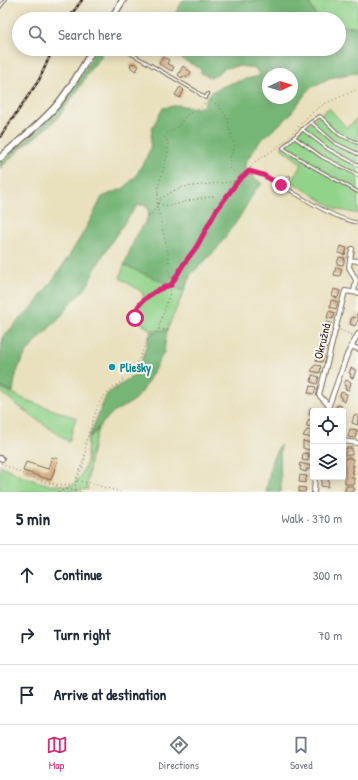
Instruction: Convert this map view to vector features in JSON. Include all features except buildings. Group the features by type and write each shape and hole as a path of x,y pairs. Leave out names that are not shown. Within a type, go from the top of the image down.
{"main road":[{"path":"115,12 123,0"},
{"path":"0,158 56,106 78,76 89,56"}],"street":[{"path":"352,249 349,267 356,280 356,292"},
{"path":"350,260 358,261"},
{"name":"Okružná","path":"328,405 319,395 345,291 356,292"},
{"path":"328,408 351,346 357,336"},
{"path":"351,346 358,349"},
{"path":"346,441 358,442 358,446"},
{"path":"314,492 315,480"}],"lane":[{"path":"0,7 5,0"},
{"path":"135,56 196,91 205,98 208,94"},
{"path":"358,142 340,135 320,116 302,129 283,148 358,192"},
{"path":"311,122 335,143 358,154"},
{"path":"302,129 328,149 358,165"},
{"path":"294,137 322,157 358,175"},
{"path":"289,177 281,185 337,216 358,223"}],"path":[{"path":"58,492 66,489 76,481 82,471 86,453 86,441 98,405 103,396 134,370 147,341 158,329 171,285 197,246 210,221 238,181 249,171 252,164 286,140 310,114 324,104 358,89"},
{"path":"174,281 170,278 169,274 169,257 159,217 158,203 158,194 168,153 168,143 165,137 167,133 179,126 182,120 200,108 204,103 205,98 219,106 227,116 234,142 234,148 230,158 230,168 236,174 243,176"},
{"path":"249,171 263,175 281,185"},
{"path":"148,216 153,213 163,197 184,187 238,181"},
{"path":"158,194 159,197 163,197"},
{"path":"158,203 164,205 175,205 215,196"},
{"path":"152,336 148,330 135,318 134,314 143,300 158,290 171,285"},
{"path":"336,328 357,336"},
{"path":"158,329 168,330"},
{"path":"1,460 25,475 48,482 72,484"},
{"path":"75,490 76,481"},
{"path":"76,481 90,483 120,492"},
{"path":"48,482 57,487 83,492"}],"green space":[{"path":"183,0 309,0 314,12 176,12"},
{"path":"309,0 358,0 358,27 346,26 346,12 314,12"},
{"path":"346,26 358,27 358,72 329,78 309,89 298,104 298,68 262,68 262,104 298,104 288,117 260,141 245,163 245,170 262,184 256,189 239,218 216,250 191,274 184,291 124,265 135,238 149,213 147,207 138,205 109,246 86,288 73,300 60,317 28,351 18,368 13,392 0,387 3,338 34,305 53,280 71,253 102,197 124,188 136,176 150,150 152,128 163,108 178,105 197,108 204,106 206,98 217,89 232,83 260,76 255,68 239,66 225,68 211,78 201,73 201,69 179,56 346,56"},
{"path":"92,56 101,56 55,121 0,168 0,163 56,112 77,84"},
{"path":"329,108 347,128 358,118 358,214 336,209 291,181 302,164 281,148 293,135"},
{"path":"124,265 184,291 167,330 151,331 136,317 144,298 142,292 120,278"},
{"path":"167,330 164,352 142,392 132,402 112,413 88,439 107,394 138,372 151,331"},
{"path":"0,387 26,400 76,418 69,442 21,408 0,391"},
{"path":"98,429 91,455 87,485 88,489 71,491 60,490 56,492 0,492 0,465 23,477 51,486 72,486 81,476 87,461 88,439"},
{"path":"280,444 281,492 266,492 272,460"}],"railway":[{"path":"73,12 82,0"},
{"path":"0,137 39,80 50,56"}],"place":[{"name":"Pliešky","path":"112,367"}],"route":[{"path":"135,318 134,314 143,300 158,290 171,285 197,246 216,211 243,176 249,171 263,175 281,185"}]}
